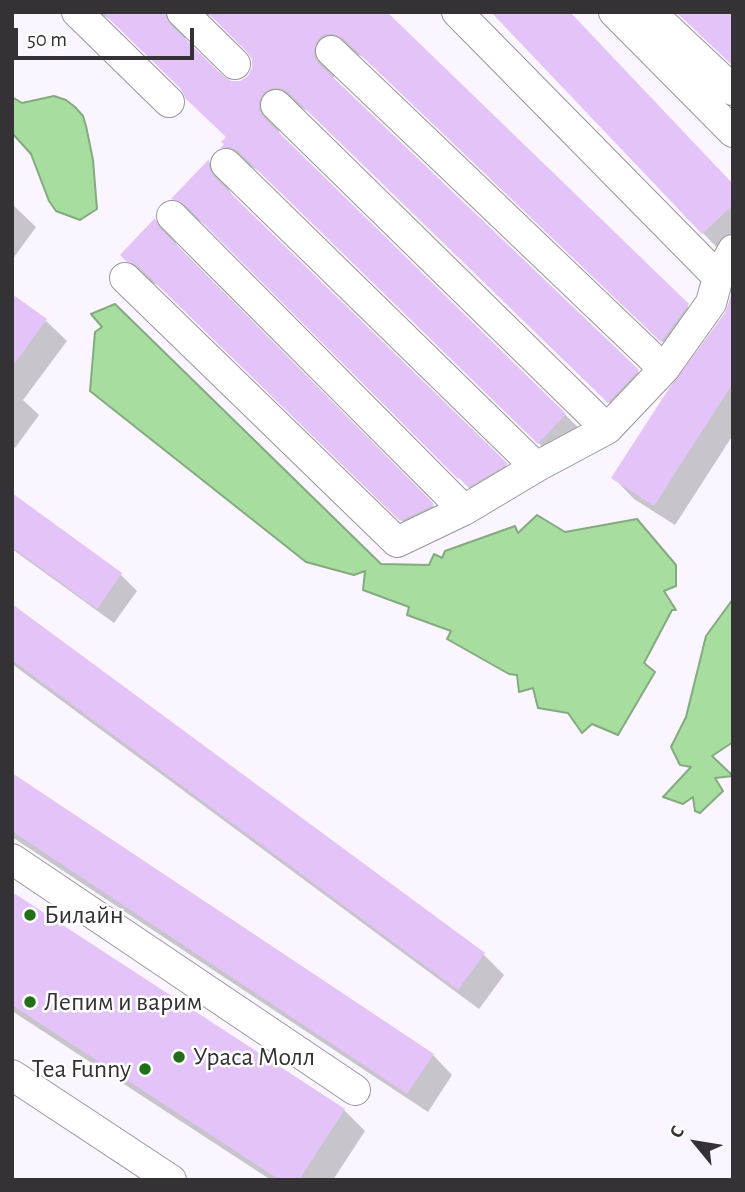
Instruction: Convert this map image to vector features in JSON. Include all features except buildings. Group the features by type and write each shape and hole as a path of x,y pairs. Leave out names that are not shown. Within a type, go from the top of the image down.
{"lane":[{"path":"77,12 169,102"},
{"path":"182,12 235,64"},
{"path":"457,12 718,277"},
{"path":"614,12 733,132"},
{"path":"650,12 733,90"},
{"path":"331,51 664,369"},
{"path":"276,106 607,429"},
{"path":"226,164 536,467"},
{"path":"172,216 464,510"},
{"path":"125,278 397,542 464,510 607,429 664,369 711,303 718,277 733,250"},
{"path":"12,859 355,1090"},
{"path":"12,1075 171,1180"}],"shaded area":[{"path":"54,96 75,107 83,116 86,126 93,160 97,209 80,220 56,211 49,201 31,154 12,133 12,97 22,103"},
{"path":"115,304 381,564 429,565 434,554 442,558 445,551 515,526 518,533 537,515 565,532 637,519 676,565 676,586 664,591 676,610 672,610 644,663 655,672 618,735 592,724 582,733 568,713 538,708 533,688 519,692 517,675 509,674 447,639 451,631 407,615 409,607 363,590 365,571 354,575 306,562 90,391 95,332 102,327 91,314"},
{"path":"733,599 733,742 712,756 733,776 715,778 723,791 700,813 695,811 693,797 683,804 663,797 691,767 680,765 671,747 686,717 706,636"}],"place":[{"name":"Билайн","path":"30,915"},
{"name":"Лепим и варим","path":"30,1002"},
{"name":"Ураса Молл","path":"179,1057"},
{"name":"Tea Funny","path":"145,1069"}]}
